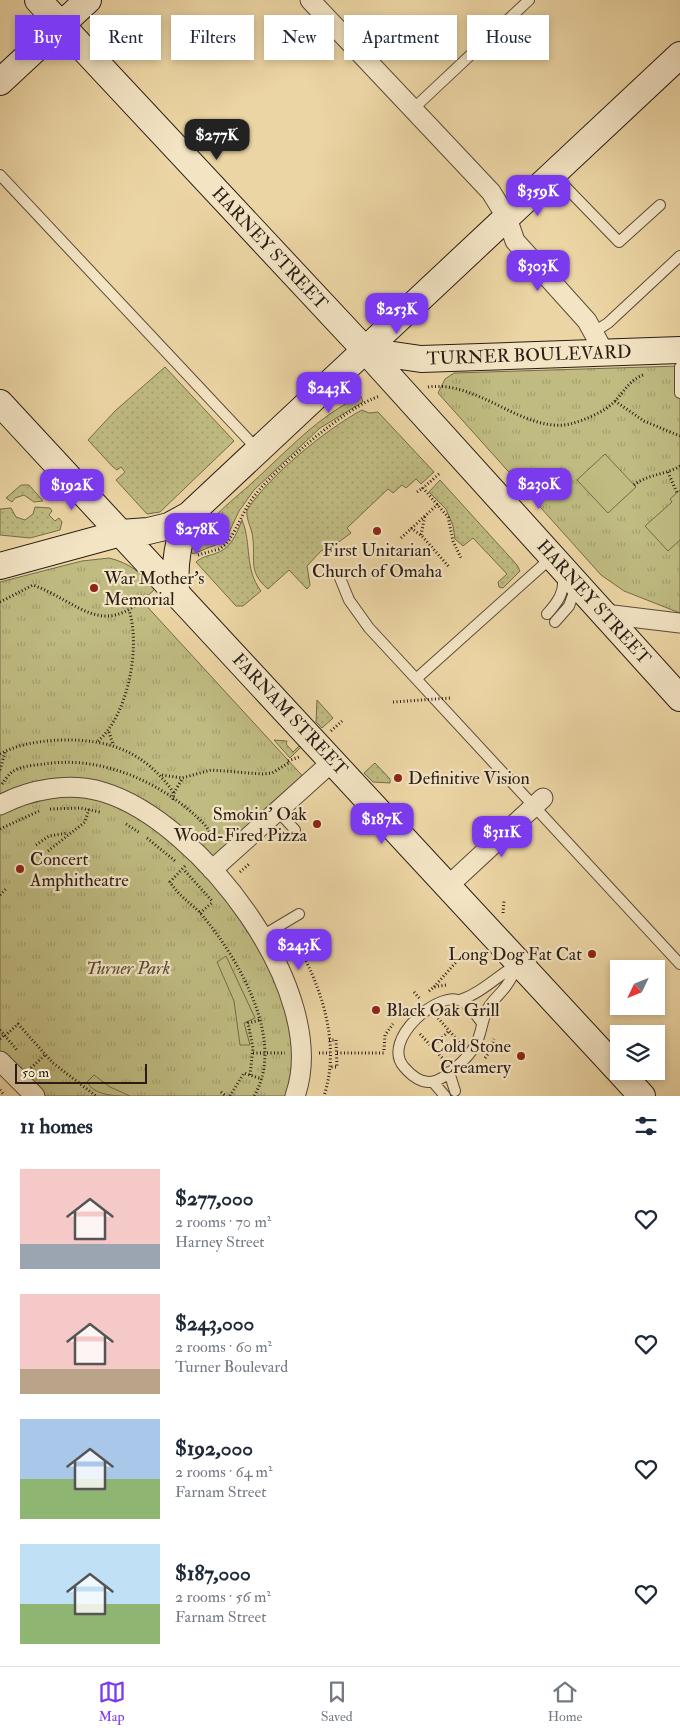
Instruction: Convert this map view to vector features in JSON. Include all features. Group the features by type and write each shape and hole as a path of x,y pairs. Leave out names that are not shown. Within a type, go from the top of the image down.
{"main road":[{"name":"HARNEY STREET","path":"38,0 52,15"},
{"path":"72,15 88,0"},
{"name":"HARNEY STREET","path":"80,45 366,351 680,698"},
{"path":"0,566 121,534 148,531 168,526 189,515 680,55"},
{"path":"0,82 24,60"},
{"name":"TURNER BOULEVARD","path":"366,351 421,359 599,342 680,350"},
{"name":"FARNAM STREET","path":"0,402 121,534 165,590 333,761 610,1061"},
{"path":"165,590 180,536 189,515"},
{"name":"FARNAM STREET","path":"627,1080 642,1096"}],"street":[{"path":"317,2 491,192 507,218 519,247 587,321 599,342"},
{"path":"605,614 680,623"},
{"path":"212,870 333,761"},
{"path":"0,805 28,793 56,788 82,788 105,792 124,800 153,817 181,839 212,870 241,906 262,936 287,987 299,1026 302,1066 295,1096"},
{"path":"448,886 539,802"},
{"path":"1,1064 35,1096"}],"lane":[{"path":"413,109 529,0"},
{"path":"553,174 619,242 660,205"},
{"path":"0,175 259,451"},
{"path":"599,342 608,323 680,256"},
{"path":"680,367 680,393"},
{"path":"547,614 562,592 564,569"},
{"path":"555,622 569,606 564,569"},
{"path":"416,679 564,569"},
{"path":"338,573 342,587 358,614 416,679 539,802 680,964"},
{"path":"278,811 295,830"},
{"path":"262,936 299,914"},
{"path":"445,1096 432,1082 420,1079 410,1073 401,1063 397,1051 403,1034 429,1008 446,1000 460,1000 474,995 502,973 519,963"},
{"path":"432,1082 450,1072 470,1053 479,1037 489,1006 510,981 519,963"},
{"path":"460,1000 469,1007 482,1023"},
{"path":"450,1072 455,1091"}],"path":[{"path":"615,401 644,420 680,436"},
{"path":"634,485 648,476 668,472 680,466"},
{"path":"668,472 677,493"},
{"path":"417,492 438,474"},
{"path":"423,488 448,517 453,541 461,558"},
{"path":"400,538 438,504"},
{"path":"420,535 426,515"},
{"path":"411,528 420,535 450,568"},
{"path":"0,602 33,585 60,596 91,614 112,617 165,590"},
{"path":"98,741 109,732 124,695 133,660 133,621 129,610"},
{"path":"393,702 451,698"},
{"path":"329,733 342,721"},
{"path":"109,732 113,745"},
{"path":"0,754 25,745 52,740 98,741 113,745 141,758 159,774 174,793"},
{"path":"0,770 5,752"},
{"path":"159,774 182,778 198,772 211,770 272,773 289,761 304,754"},
{"path":"173,800 174,793 182,778"},
{"path":"48,851 85,822 91,801"},
{"path":"0,829 47,809 89,809 104,813"},
{"path":"120,821 141,834 183,869 213,902"},
{"path":"36,845 49,836 69,833"},
{"path":"183,869 170,882 182,899 200,913 226,948 246,984 260,1020 266,1053 262,1079 254,1096"},
{"path":"0,895 6,889"},
{"path":"503,919 504,900"},
{"path":"305,959 319,952"},
{"path":"434,987 465,952"},
{"path":"414,992 470,1053"},
{"path":"250,1075 253,1053 248,1023 260,1020"},
{"path":"0,1039 18,1024 53,1063 96,1096"},
{"path":"0,1030 23,1056"},
{"path":"432,1047 449,1031"},
{"path":"330,1040 336,1040 337,1053 337,1067 330,1067"},
{"path":"253,1053 293,1053"},
{"path":"312,1053 330,1053"},
{"path":"337,1053 384,1054"},
{"path":"28,1061 33,1067"},
{"path":"230,1096 244,1073 262,1079"},
{"path":"0,1090 4,1095"},
{"path":"222,1092 226,1096"}],"green space":[{"path":"680,366 680,613 624,591 601,575 438,393 445,379 454,373"},
{"path":"165,367 234,441 160,512 147,514 116,480 125,472 121,467 117,470 113,467 88,440 115,411"},
{"path":"361,396 363,402 320,428 254,490 239,511 225,541 193,554 190,551 201,532 209,523 291,446 331,413"},
{"path":"362,410 369,413 378,412 434,472 421,484 416,479 406,488 402,485 393,493 388,489 347,528 351,533 336,544 321,551 307,566 310,585 307,589 289,570 268,589 261,582 255,570 252,533 247,510 269,482 299,454 332,429"},
{"path":"605,454 636,487 608,513 577,480"},
{"path":"440,480 517,565 520,571 503,588 499,587 498,582 507,574 473,538 463,546 455,539 453,526 446,509 429,492"},
{"path":"21,485 29,485 43,501 34,502 24,495 15,498 12,502 6,498"},
{"path":"680,490 680,540 668,551 645,526 672,502 670,499"},
{"path":"35,507 50,508 52,511 49,515 55,521 59,518 62,522 60,530 30,538 0,535 0,509 11,508 16,517 25,520 33,514"},
{"path":"242,520 247,538 252,574 261,591 243,606 236,606 196,562 225,549 235,536"},
{"name":"Turner Park","path":"109,558 135,569 155,589 142,601 309,783 213,870 293,1004 295,1096 35,1096 0,1066 0,582 82,561"},
{"path":"317,700 333,718 322,728 316,722"},
{"path":"274,740 287,741 286,744 293,752 299,746 301,747 290,758"},
{"path":"375,763 390,779 390,783 373,782 364,773"},
{"path":"226,956 255,1018 244,1023 250,1045 240,1045 234,1001 217,962"},
{"path":"94,1075 110,1087 130,1096 100,1093 87,1082"}],"place":[{"name":"First Unitarian Church of Omaha","path":"377,531"},
{"name":"War Mother's Memorial","path":"94,588"},
{"name":"Definitive Vision","path":"398,778"},
{"name":"Smokin' Oak Wood-Fired Pizza","path":"317,824"},
{"name":"Concert Amphitheatre","path":"20,869"},
{"name":"Long Dog Fat Cat","path":"592,954"},
{"name":"Black Oak Grill","path":"376,1010"},
{"name":"Cold Stone Creamery","path":"521,1056"}]}
